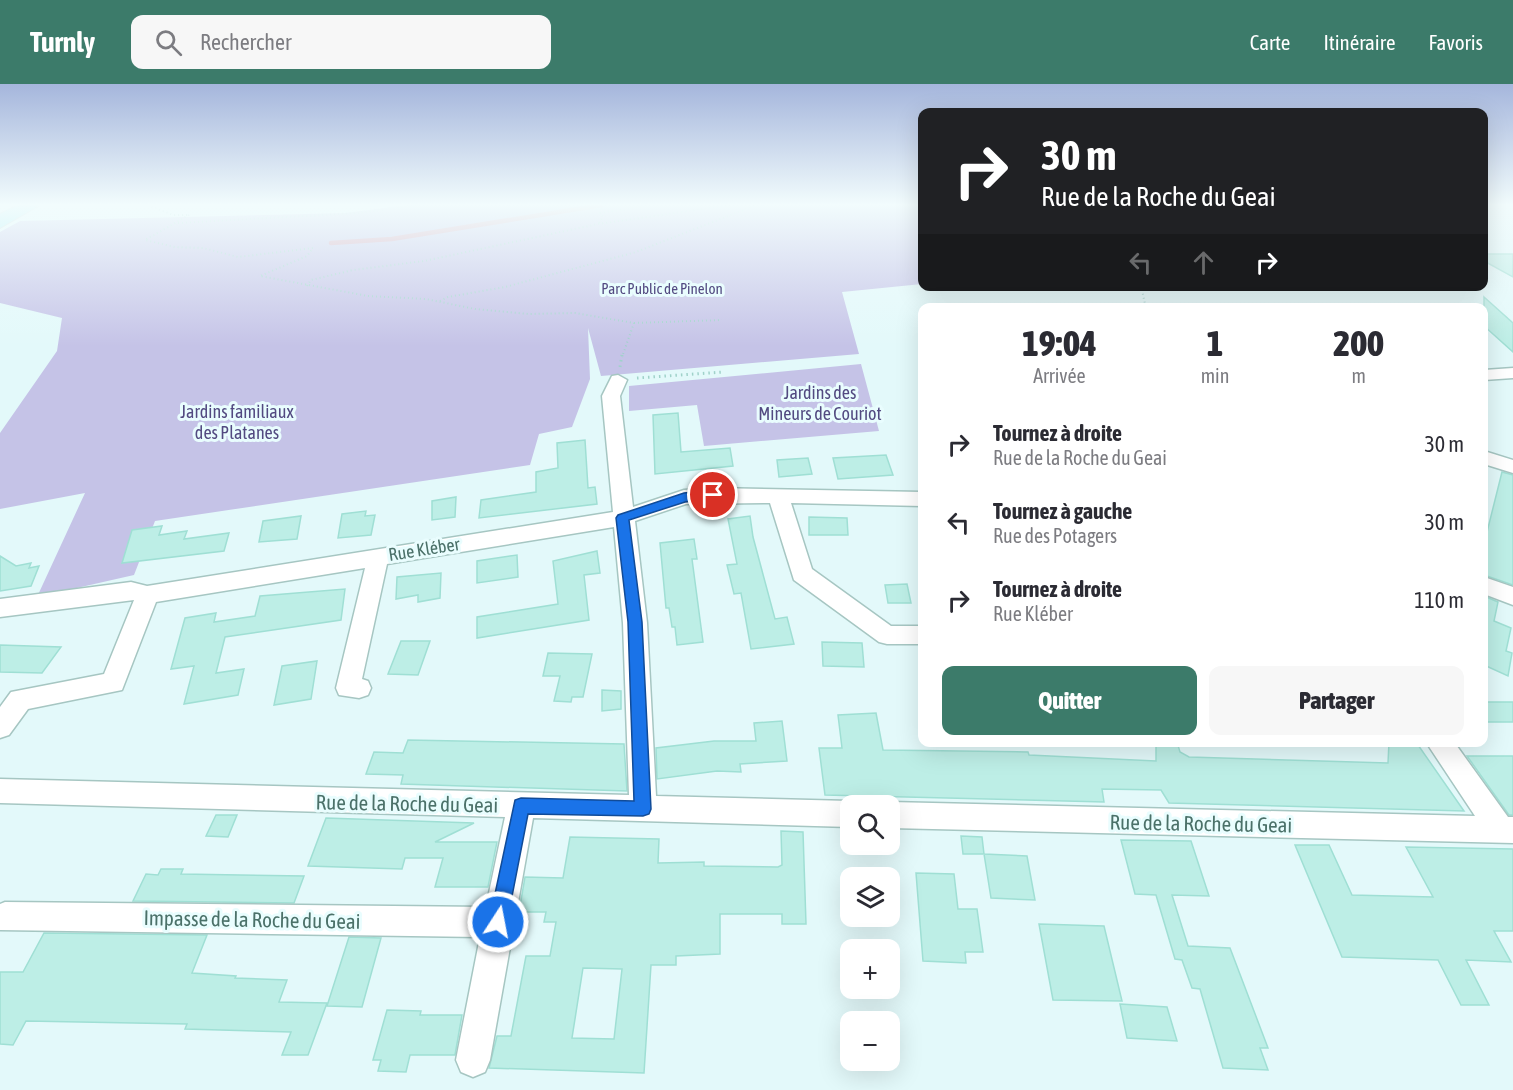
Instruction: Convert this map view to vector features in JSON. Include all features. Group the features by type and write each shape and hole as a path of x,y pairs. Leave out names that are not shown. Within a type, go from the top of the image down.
{"street":[{"path":"1488,375 1513,373"},
{"path":"618,380 611,396 622,518 635,622 643,809"},
{"path":"1488,459 1513,467"},
{"name":"Rue Kléber","path":"0,608 131,591 147,596 378,556 622,518 684,497 713,495 918,499"},
{"path":"778,496 801,574 887,635 918,635"},
{"path":"359,688 348,688 378,556"},
{"path":"1488,587 1513,596"},
{"path":"0,727 10,699 113,683 147,596"},
{"path":"1443,747 1507,830"},
{"name":"Rue de la Roche du Geai","path":"0,791 840,814"},
{"path":"473,1060 521,806"},
{"name":"Rue de la Roche du Geai","path":"900,815 1507,830"},
{"name":"Impasse de la Roche du Geai","path":"5,917 498,922"}],"path":[{"path":"220,252 238,256 276,252"},
{"path":"310,252 307,256 260,276 368,296 439,302 476,309 529,314 575,313 634,323 722,320"},
{"path":"307,286 311,280 353,270 424,261 467,252"},
{"path":"439,302 448,297 505,287 636,252"},
{"path":"634,323 624,346 618,380 724,372"}],"green space":[{"path":"0,252 918,252 918,284 842,292 859,354 601,376 588,328 590,379 572,427 539,434 530,465 155,521 134,575 37,597 85,493 0,509 0,433 57,351 62,318 0,303"},
{"name":"Jardins des Mineurs de Couriot","path":"861,364 879,431 704,446 697,405 629,411 629,386"}],"building":[{"path":"1488,254 1513,254 1513,277 1488,263"},
{"path":"1484,297 1513,323 1513,352 1488,330 1488,303 1484,303"},
{"path":"678,413 681,452 730,448 733,466 655,474 653,415"},
{"path":"585,440 588,488 595,487 597,504 479,518 481,500 536,492 536,472 558,468 557,443"},
{"path":"886,455 893,475 838,479 833,458"},
{"path":"808,458 812,474 779,477 777,460"},
{"path":"1502,472 1513,475 1513,585 1488,576 1488,528"},
{"path":"456,497 455,517 432,520 432,501"},
{"path":"366,511 365,516 375,515 371,535 338,538 342,514"},
{"path":"301,516 297,539 259,542 263,521"},
{"path":"750,516 753,537 775,619 787,617 794,644 751,649 741,593 734,594 727,565 737,564 728,519"},
{"path":"809,517 847,518 848,535 809,535"},
{"path":"162,526 159,535 187,531 184,539 229,533 224,551 122,563 132,530"},
{"path":"694,539 697,559 692,559 703,642 677,645 675,627 672,627 669,608 666,608 660,543"},
{"path":"597,551 600,573 584,575 589,620 477,638 477,617 558,604 553,561"},
{"path":"517,555 518,577 477,583 477,561"},
{"path":"0,556 16,566 31,563 29,568 39,566 31,586 0,591"},
{"path":"441,573 440,598 418,602 418,595 396,599 397,577"},
{"path":"907,584 911,603 888,603 885,585"},
{"path":"345,589 341,620 225,637 216,673 244,669 238,695 184,704 194,666 171,669 185,618 216,613 214,622 255,616 260,596"},
{"path":"1488,598 1498,602 1494,621 1511,628 1506,651 1512,653 1508,676 1488,667"},
{"path":"401,641 430,641 418,675 388,674"},
{"path":"822,642 862,643 864,667 823,666"},
{"path":"0,645 61,647 42,673 0,672"},
{"path":"548,653 592,654 583,697 572,697 571,702 554,701 560,676 543,676"},
{"path":"317,661 311,699 274,705 282,666"},
{"path":"602,690 621,691 621,709 602,711"},
{"path":"1488,702 1513,702 1513,722 1488,722"},
{"path":"876,713 883,750 1028,752 1029,755 1156,761 1156,747 1178,747 1180,752 1189,757 1388,763 1389,747 1419,747 1464,811 1169,803 1161,790 1102,789 1104,802 900,797 900,795 825,795 819,748 842,748 838,715"},
{"path":"782,721 787,761 740,764 741,772 717,771 657,779 656,748 714,741 756,741 754,723"},
{"path":"408,740 624,744 627,791 401,784 403,775 366,774 374,752 403,753"},
{"path":"1467,756 1513,756 1513,815 1509,815"},
{"path":"216,815 237,815 228,837 206,836"},
{"path":"326,818 474,823 435,842 497,842 488,887 435,887 443,858 405,858 402,869 308,866"},
{"path":"781,831 803,832 806,924 782,924 782,914 720,914 720,954 676,956 676,965 651,965 644,1073 489,1068 497,1036 511,1036 526,956 550,956 556,922 544,922 546,912 519,912 525,877 563,878 570,837 659,839 658,863 704,862 704,866 778,867 782,865","holes":["583,968 622,969 614,1039 572,1038"]},
{"path":"961,836 982,837 984,854 963,854"},
{"path":"1121,840 1191,841 1209,896 1172,895 1188,946 1230,948 1268,1048 1260,1048 1268,1070 1223,1068 1200,989 1192,988 1182,960 1175,959 1156,895 1135,894"},
{"path":"1295,845 1329,845 1352,895 1433,897 1406,847 1513,849 1513,931 1494,931 1511,962 1466,960 1489,1005 1461,1005 1438,960 1342,957"},
{"path":"984,854 1027,856 1035,900 991,898"},
{"path":"161,869 183,869 181,874 304,876 294,903 133,901 146,874 158,875"},
{"path":"916,873 954,874 958,909 977,909 983,952 965,952 966,963 923,961"},
{"path":"1039,924 1104,926 1122,1001 1053,1000"},
{"path":"44,933 207,935 192,973 236,976 235,978 287,980 279,1002 327,1003 308,1055 282,1055 291,1032 185,1029 187,1024 26,1021 13,1045 0,1044 0,972 23,972"},
{"path":"349,937 381,938 362,1007 327,1006"},
{"path":"1120,1004 1167,1007 1177,1041 1127,1038"},
{"path":"387,1010 421,1011 420,1015 462,1015 455,1055 410,1055 406,1072 378,1071 381,1060 373,1060"}],"route":[{"path":"498,922 521,806 643,809 635,622 622,518 684,497 713,495"}],"park label":[{"name":"Parc Public de Pinelon","path":"662,288"},
{"name":"Jardins familiaux des Platanes","path":"237,421"}]}
